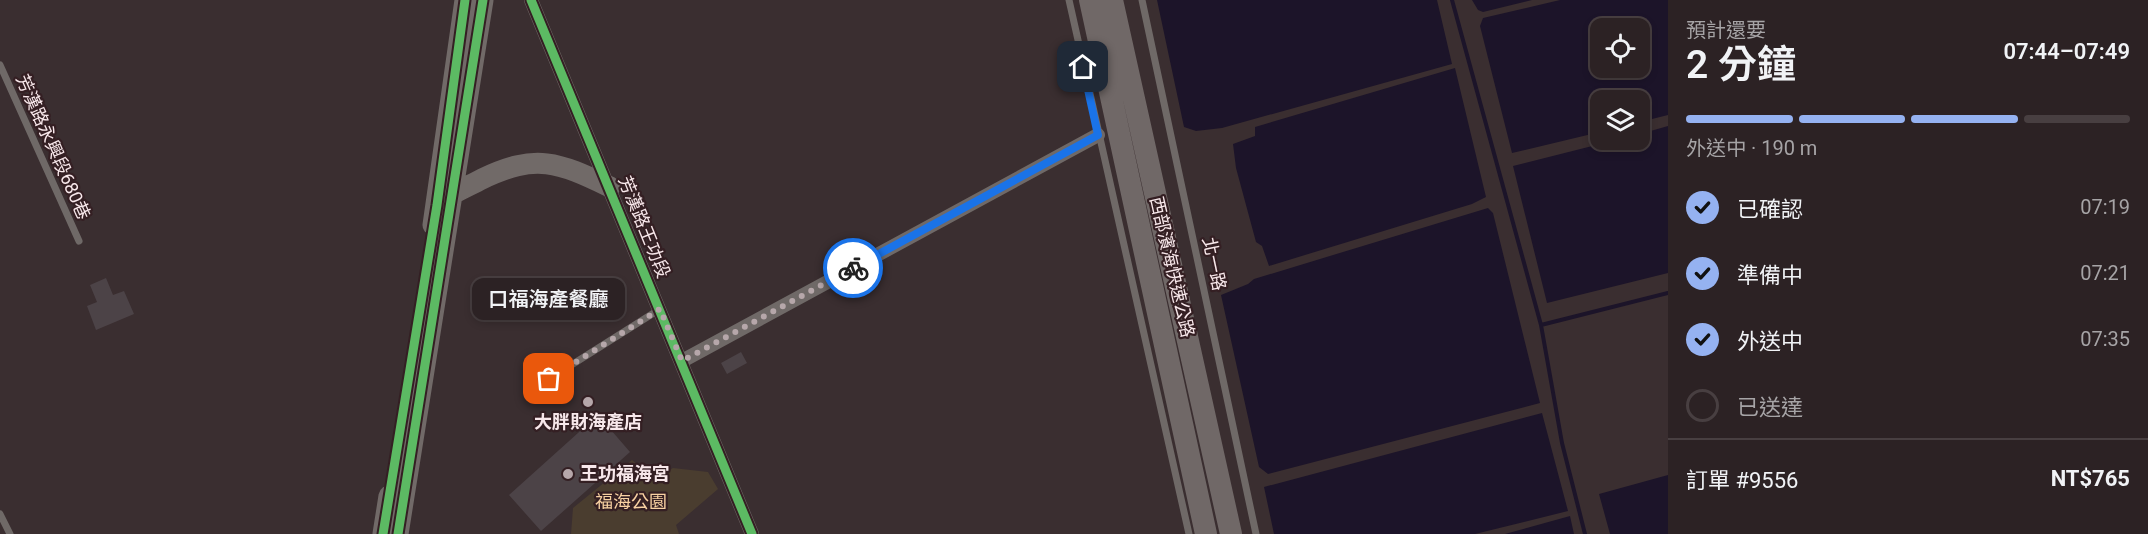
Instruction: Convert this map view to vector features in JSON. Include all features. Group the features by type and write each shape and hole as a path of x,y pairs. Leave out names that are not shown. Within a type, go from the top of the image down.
{"highway":[{"name":"西部濱海快速公路","path":"1090,0 1206,534"},
{"name":"西部濱海快速公路","path":"1112,0 1231,534"}],"main road":[{"path":"398,534 445,199 465,0"},
{"path":"383,534 483,0"},
{"path":"445,199 509,166 532,163 552,164 576,171 610,187"}],"street":[{"name":"芳漢路王功段","path":"531,0 752,534"},
{"path":"682,361 1098,135"}],"lane":[{"path":"1069,0 1189,534"},
{"name":"北一路","path":"1142,0 1256,534"},
{"name":"芳漢路永興段680巷","path":"0,65 79,241"},
{"path":"535,388 660,309"},
{"path":"0,514 10,534"}],"green space":[{"name":"福海公園","path":"632,460 654,480 673,468 708,472 718,489 676,525 679,534 571,534 573,508"}],"shaded area":[{"path":"1157,0 1437,0 1452,64 1222,128 1196,131 1184,127"},
{"path":"1472,0 1532,0 1483,12 1478,10"},
{"path":"1560,0 1668,0 1668,115 1650,120 1650,90 1590,90 1590,134 1512,153 1480,26 1483,18"},
{"path":"1455,68 1486,197 1472,204 1269,266 1262,246 1256,242 1236,168 1233,144 1255,136 1255,127"},
{"path":"1668,126 1668,273 1547,303 1513,166 1590,147 1590,150 1650,150 1650,131"},
{"path":"1488,208 1493,213 1540,403 1268,474 1259,467 1221,295 1248,284 1254,279"},
{"path":"1542,413 1568,511 1475,534 1274,534 1264,487"},
{"path":"1668,475 1668,534 1610,534 1599,494"},
{"path":"1570,516 1574,534 1505,534"}],"building":[{"path":"106,278 113,295 124,291 134,314 96,330 87,306 97,302 90,285"},
{"path":"741,352 747,363 727,374 721,363"},
{"name":"王功福海宮","path":"598,415 630,452 541,531 509,495"}],"waterway":[{"path":"1452,0 1541,325 1562,443 1585,534"},
{"path":"1541,325 1668,293"}],"cycle path":[{"path":"383,534 437,205 465,0"},
{"path":"398,534 483,0"},
{"path":"531,0 752,534"}],"way so far":[{"path":"549,379 660,309 682,361 853,268"}],"place":[{"name":"口福海產餐廳","path":"549,379"},
{"name":"大胖財海產店","path":"588,402"},
{"name":"王功福海宮","path":"568,474"}],"route":[{"path":"853,268 1098,135 1083,67"}]}
